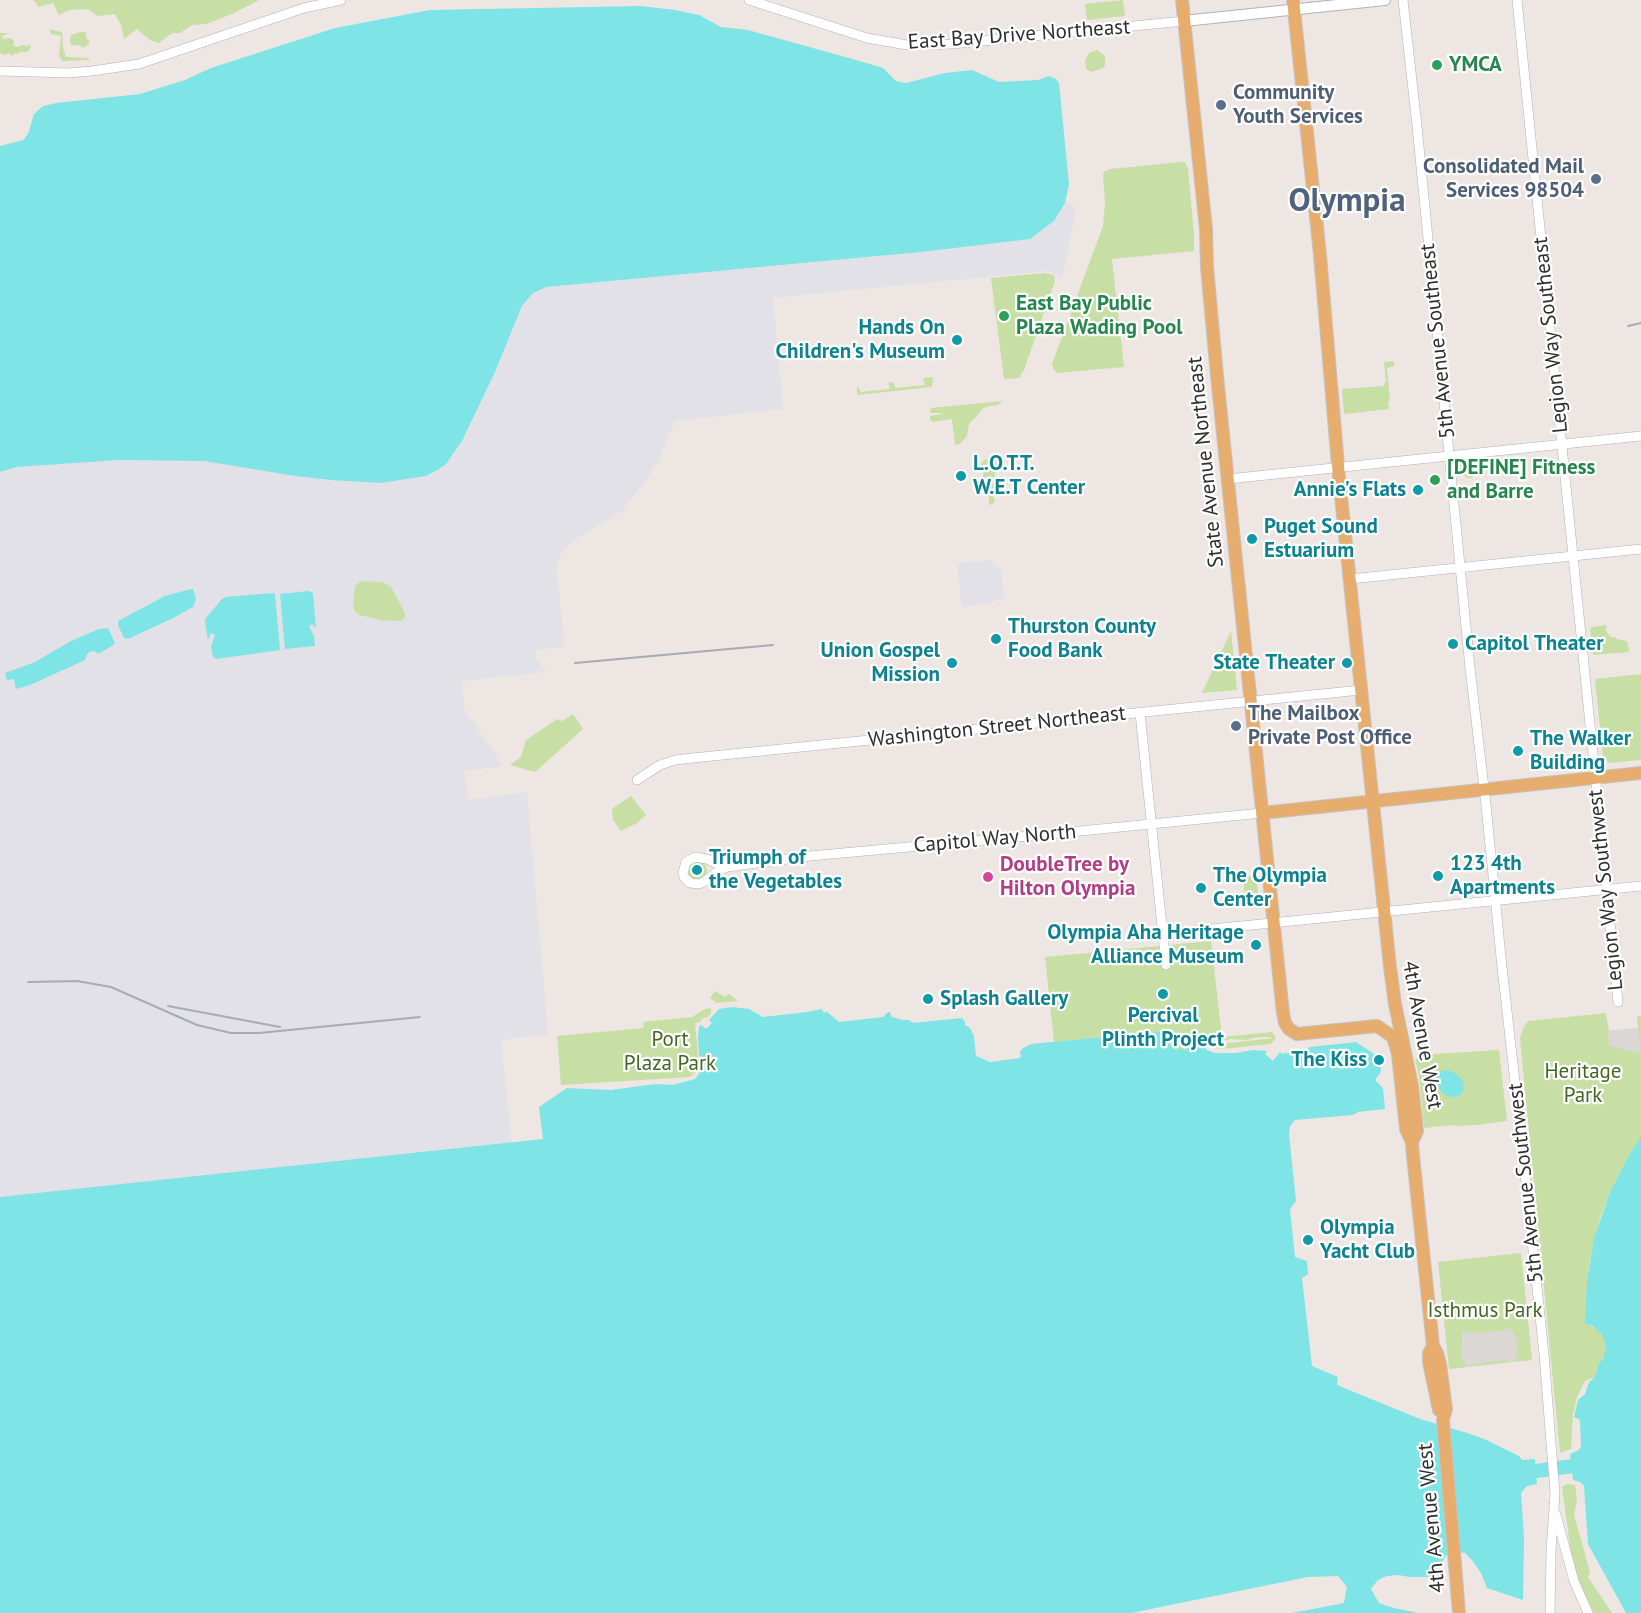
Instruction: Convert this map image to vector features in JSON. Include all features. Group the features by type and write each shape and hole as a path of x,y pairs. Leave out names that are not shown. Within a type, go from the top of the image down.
{"main road":[{"name":"State Avenue Northeast","path":"1182,0 1283,1013 1285,1023 1297,1034 1377,1026"},
{"name":"East Bay Drive Northeast","path":"1184,21 1294,5 1384,0"},
{"name":"4th Avenue West","path":"1294,5 1384,912 1395,1004 1413,1086 1417,1131 1413,1142 1413,1164 1432,1346 1437,1353 1440,1365 1459,1613"},
{"path":"1262,813 1641,773"},
{"path":"1395,1004 1392,1016 1377,1026 1393,1037 1397,1047 1406,1129 1413,1142"}],"street":[{"path":"0,71 68,73 139,64 304,8 341,0"},
{"name":"East Bay Drive Northeast","path":"749,0 867,38 907,45 952,44 1184,21"},
{"name":"5th Avenue Southeast","path":"1403,0 1484,790"},
{"name":"Legion Way Southeast","path":"1517,0 1595,778"},
{"path":"1228,479 1641,436"},
{"path":"1350,579 1641,549"},
{"name":"Washington Street Northeast","path":"637,780 660,765 675,760 1361,690"},
{"path":"1140,713 1166,965"},
{"name":"Legion Way Southwest","path":"1595,778 1618,1002"},
{"name":"5th Avenue Southwest","path":"1484,790 1544,1354 1555,1486 1550,1613"},
{"name":"Capitol Way North","path":"703,858 728,867 841,853 1262,813"},
{"path":"695,857 703,858 710,866 709,878 702,883 690,883 684,877 683,869 686,862 695,857"},
{"name":"Capitol Way North","path":"709,878 728,867"},
{"path":"1162,934 1641,886"},
{"path":"1555,1513 1578,1593 1588,1613"}],"shaded area":[{"path":"1066,200 1076,210 1062,280 1046,271 773,298 783,409 675,421 649,476 621,512 582,535 568,545 561,554 556,566 565,647 535,650 536,658 546,672 462,681 464,709 503,766 464,771 468,800 527,792 548,1034 501,1040 513,1154 0,1199 0,472 17,467 119,460 203,461 331,480 381,483 426,476 446,464 462,441 495,372 522,306 533,293 546,286 921,252 1030,238 1054,221"},
{"path":"992,560 993,566 1001,570 1004,598 985,604 962,607 957,563"},
{"path":"1638,1028 1639,1053 1609,1046 1608,1031"},
{"path":"1507,1328 1512,1330 1517,1339 1515,1362 1508,1360 1472,1364 1466,1367 1461,1355 1462,1332 1481,1333"}],"green space":[{"path":"34,0 259,0 206,24 192,25 180,33 172,33 159,43 150,40 137,29 124,39 121,25 115,14 98,16 88,9 69,10 59,15 53,3 38,7"},
{"path":"1123,0 1125,16 1087,20 1085,4"},
{"path":"49,29 62,32 66,57 90,60 62,61 59,55 61,36 51,34"},
{"path":"86,32 89,44 83,48 79,45 72,46 71,35"},
{"path":"0,33 9,33 2,36 3,39 11,38 16,47 30,44 31,48 27,52 15,53 13,56 9,53 5,55 0,53"},
{"path":"1097,50 1105,56 1105,66 1091,72 1086,69 1085,61 1089,53"},
{"path":"1185,162 1188,169 1194,251 1112,259 1124,367 1057,373 1052,364 1103,226 1104,172 1110,169"},
{"path":"1045,273 1054,275 1055,281 1024,370 1019,378 1004,379 991,278"},
{"path":"1394,361 1394,366 1387,368 1389,409 1344,414 1342,389 1384,386 1386,383 1384,362"},
{"path":"933,377 932,387 857,395 857,386 861,392 890,389 888,383 893,382 896,388 925,385 924,378"},
{"path":"1003,401 998,405 982,409 969,424 967,436 960,444 955,445 952,419 933,422 930,420 930,416 943,413 930,413 931,408"},
{"path":"986,459 996,462 997,471 994,474 998,479 996,484 998,489 993,496 995,501 989,505 989,491 985,486 988,484 985,483 984,472 980,467"},
{"path":"1467,460 1480,463 1481,468 1472,478 1462,475 1458,470 1459,463"},
{"path":"364,581 383,582 391,587 405,613 405,618 400,621 381,620 359,615 353,607 355,587"},
{"path":"1607,625 1605,630 1611,637 1627,641 1629,652 1593,654 1590,629"},
{"path":"1231,631 1237,690 1202,693 1209,678"},
{"path":"1641,674 1641,760 1609,763 1603,757 1595,679"},
{"path":"573,714 583,729 535,772 510,765 521,757 526,740 557,719 562,721"},
{"path":"631,796 646,815 637,823 621,831 613,820 612,810"},
{"path":"697,860 704,863 707,870 704,877 697,880 690,877 687,870 690,863"},
{"path":"1256,875 1258,893 1244,895 1244,883 1241,877"},
{"path":"1211,941 1222,1037 1272,1032 1276,1038 1271,1044 1221,1049 1209,1046 1204,1039 1194,1040 1185,1051 1177,1052 1160,1038 1165,1031 1054,1042 1045,957","holes":["1274,1038 1222,1044 1208,1040 1217,1042"]},
{"path":"715,991 725,997 729,994 738,1001 717,1003 710,998"},
{"name":"Port Plaza Park","path":"711,1008 711,1013 707,1018 704,1017 700,1022 695,1023 699,1065 698,1070 690,1077 561,1085 557,1036 644,1028 643,1022 692,1017"},
{"name":"Heritage Park","path":"1606,1013 1609,1031 1638,1028 1637,1016 1641,1016 1641,1136 1610,1192 1600,1218 1590,1259 1586,1324 1598,1329 1602,1334 1606,1342 1606,1352 1597,1365 1595,1377 1585,1381 1577,1397 1573,1414 1571,1449 1560,1453 1520,1039 1528,1021"},
{"name":"Heritage Park","path":"1499,1050 1507,1121 1424,1128 1415,1059 1433,1054"},
{"name":"Isthmus Park","path":"1521,1253 1532,1360 1449,1369 1438,1262"},
{"path":"1567,1484 1575,1485 1577,1500 1574,1515 1590,1572 1588,1577 1612,1613 1594,1613 1576,1575 1562,1487"}],"water":[{"path":"640,6 699,15 721,27 748,30 856,60 883,68 896,81 906,83 945,73 972,70 999,82 1038,80 1049,76 1056,79 1059,83 1069,184 1065,203 1054,221 1030,239 921,252 546,287 533,293 522,306 495,372 462,441 446,464 426,476 381,483 295,476 204,461 119,460 17,467 0,472 0,146 23,140 28,134 34,114 43,106 140,94 185,80 211,68 335,28 430,10"},
{"path":"193,589 196,599 193,607 128,639 124,638 118,621 165,596"},
{"path":"308,591 313,594 316,628 312,624 309,626 314,636 315,646 285,649 280,594"},
{"path":"275,594 280,650 216,659 213,657 211,646 215,635 211,633 208,640 205,622 222,599"},
{"path":"108,628 115,643 98,654 91,651 85,660 16,689 14,679 7,680 5,673 35,662 71,641 99,629"},
{"path":"732,1007 749,1009 763,1017 822,1009 839,1022 883,1017 888,1012 892,1017 913,1023 962,1018 974,1036 976,1056 990,1062 1020,1058 1022,1049 1031,1044 1166,1031 1161,1038 1177,1051 1180,1048 1185,1051 1194,1040 1197,1040 1207,1050 1215,1053 1267,1051 1265,1054 1273,1061 1280,1052 1299,1054 1310,1047 1356,1042 1376,1055 1381,1072 1375,1080 1383,1088 1385,1109 1358,1112 1353,1115 1295,1120 1290,1126 1296,1201 1290,1209 1295,1257 1307,1261 1308,1274 1302,1278 1312,1366 1338,1377 1337,1385 1420,1419 1484,1439 1519,1456 1522,1460 1535,1459 1537,1484 1527,1486 1521,1493 1524,1538 1523,1600 1487,1588 1472,1560 1465,1553 1456,1552 1447,1554 1441,1564 1438,1577 1387,1576 1377,1581 1371,1589 1379,1603 1419,1613 1292,1613 1344,1603 1347,1587 1338,1576 1308,1577 1131,1613 0,1613 0,1197 543,1139 539,1107 567,1088 611,1090 655,1084 673,1085 695,1079 700,1070 699,1027 701,1025 706,1029 712,1023 709,1020 719,1009"},
{"path":"1447,1070 1462,1079 1464,1088 1460,1096 1447,1096 1438,1088 1437,1075"},
{"path":"1641,1136 1641,1613 1626,1613 1588,1544 1584,1486 1573,1480 1570,1454 1581,1447 1580,1420 1574,1417 1578,1400 1585,1394 1589,1382 1595,1377 1597,1365 1604,1358 1606,1347 1602,1334 1593,1326 1585,1324 1587,1281 1594,1238 1610,1192"}],"waterway":[{"path":"1536,1471 1588,1464"}],"railway":[{"path":"1628,326 1641,323"},
{"path":"575,663 773,645"},
{"path":"28,982 77,981 111,987 197,1025 231,1033 259,1033 420,1017"},
{"path":"168,1006 280,1027"}],"place":[{"name":"YMCA","path":"1437,65"},
{"name":"Community Youth Services","path":"1221,105"},
{"name":"Consolidated Mail Services 98504","path":"1596,179"},
{"name":"East Bay Public Plaza Wading Pool","path":"1004,316"},
{"name":"Hands On Children's Museum","path":"957,340"},
{"name":"L.O.T.T. W.E.T Center","path":"961,476"},
{"name":"[DEFINE] Fitness and Barre","path":"1435,480"},
{"name":"Annie's Flats","path":"1418,490"},
{"name":"Puget Sound Estuarium","path":"1252,539"},
{"name":"Thurston County Food Bank","path":"996,639"},
{"name":"Capitol Theater","path":"1453,644"},
{"name":"Union Gospel Mission","path":"952,663"},
{"name":"State Theater","path":"1347,663"},
{"name":"The Mailbox Private Post Office","path":"1236,726"},
{"name":"The Walker Building","path":"1518,751"},
{"name":"Triumph of the Vegetables","path":"697,870"},
{"name":"123 4th Apartments","path":"1438,876"},
{"name":"DoubleTree by Hilton Olympia","path":"988,877"},
{"name":"The Olympia Center","path":"1201,888"},
{"name":"Olympia Aha Heritage Alliance Museum","path":"1256,945"},
{"name":"Percival Plinth Project","path":"1163,994"},
{"name":"Splash Gallery","path":"928,999"},
{"name":"The Kiss","path":"1379,1060"},
{"name":"Olympia Yacht Club","path":"1308,1240"}],"district":[{"name":"Olympia","path":"1347,202"}]}
